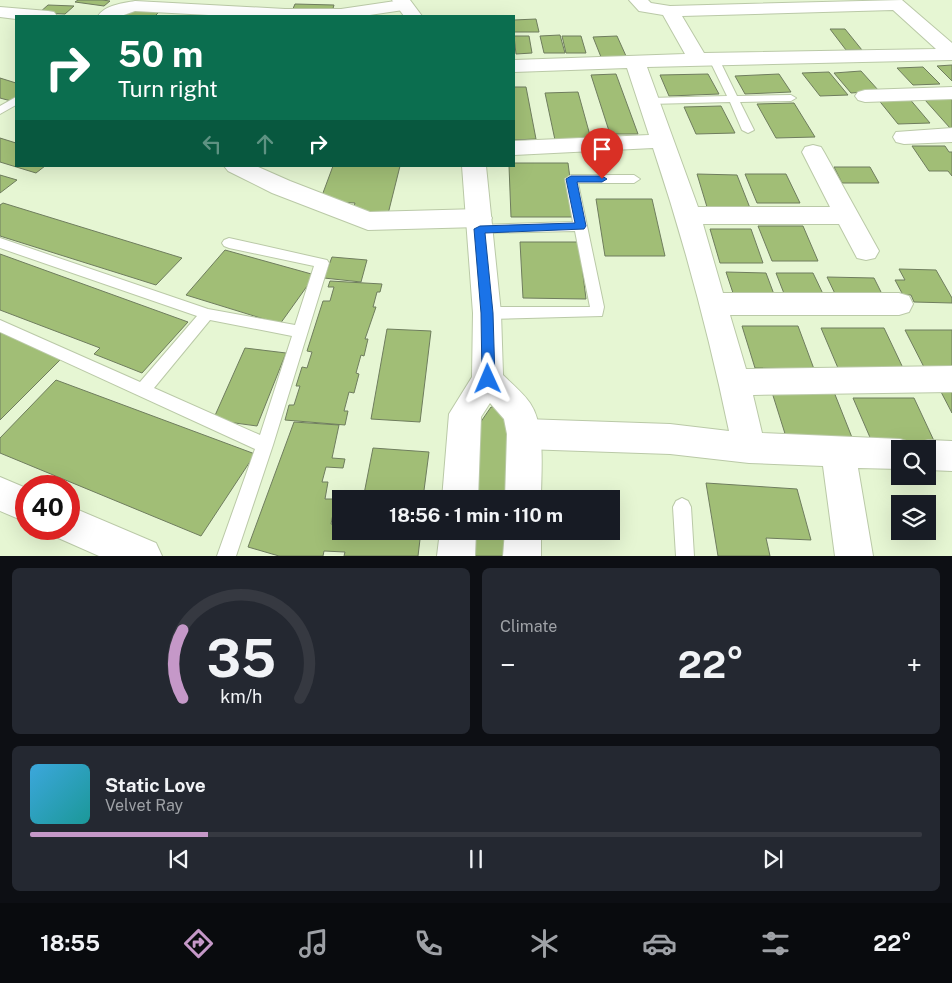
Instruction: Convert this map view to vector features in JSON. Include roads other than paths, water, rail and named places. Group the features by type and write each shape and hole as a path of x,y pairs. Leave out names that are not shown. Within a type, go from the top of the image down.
{"street":[{"path":"638,0 645,7 670,11 895,2 952,54"},
{"path":"108,15 124,4 285,14 341,14 406,7"},
{"path":"670,11 706,59"},
{"path":"0,12 36,15"},
{"path":"515,66 706,59 952,54"},
{"path":"635,62 688,216 734,382 749,448"},
{"path":"865,96 952,93"},
{"path":"904,137 952,135"},
{"path":"515,148 663,141"},
{"path":"813,152 866,250"},
{"path":"238,167 280,188 368,221 479,224"},
{"path":"461,490 465,414 488,379 487,313 474,167"},
{"path":"688,216 846,214"},
{"path":"712,304 899,304"},
{"path":"488,379 519,413 524,434 523,490"},
{"path":"734,382 952,379"},
{"path":"524,434 670,439 749,448 891,454"},
{"path":"838,452 854,556"},
{"path":"936,455 952,456"},
{"path":"0,494 15,500"},
{"path":"80,529 143,556"},
{"path":"456,556 457,540"},
{"path":"522,556 523,540"}],"lane":[{"path":"706,59 733,99 748,130"},
{"path":"649,101 791,98"},
{"path":"0,111 15,101"},
{"path":"487,313 597,309 571,179 634,179"},
{"path":"479,224 580,226"},
{"path":"0,243 207,314 300,332"},
{"path":"226,556 265,445 322,263 229,243"},
{"path":"143,390 207,314"},
{"path":"0,326 265,445"},
{"path":"682,507 685,556"}]}
